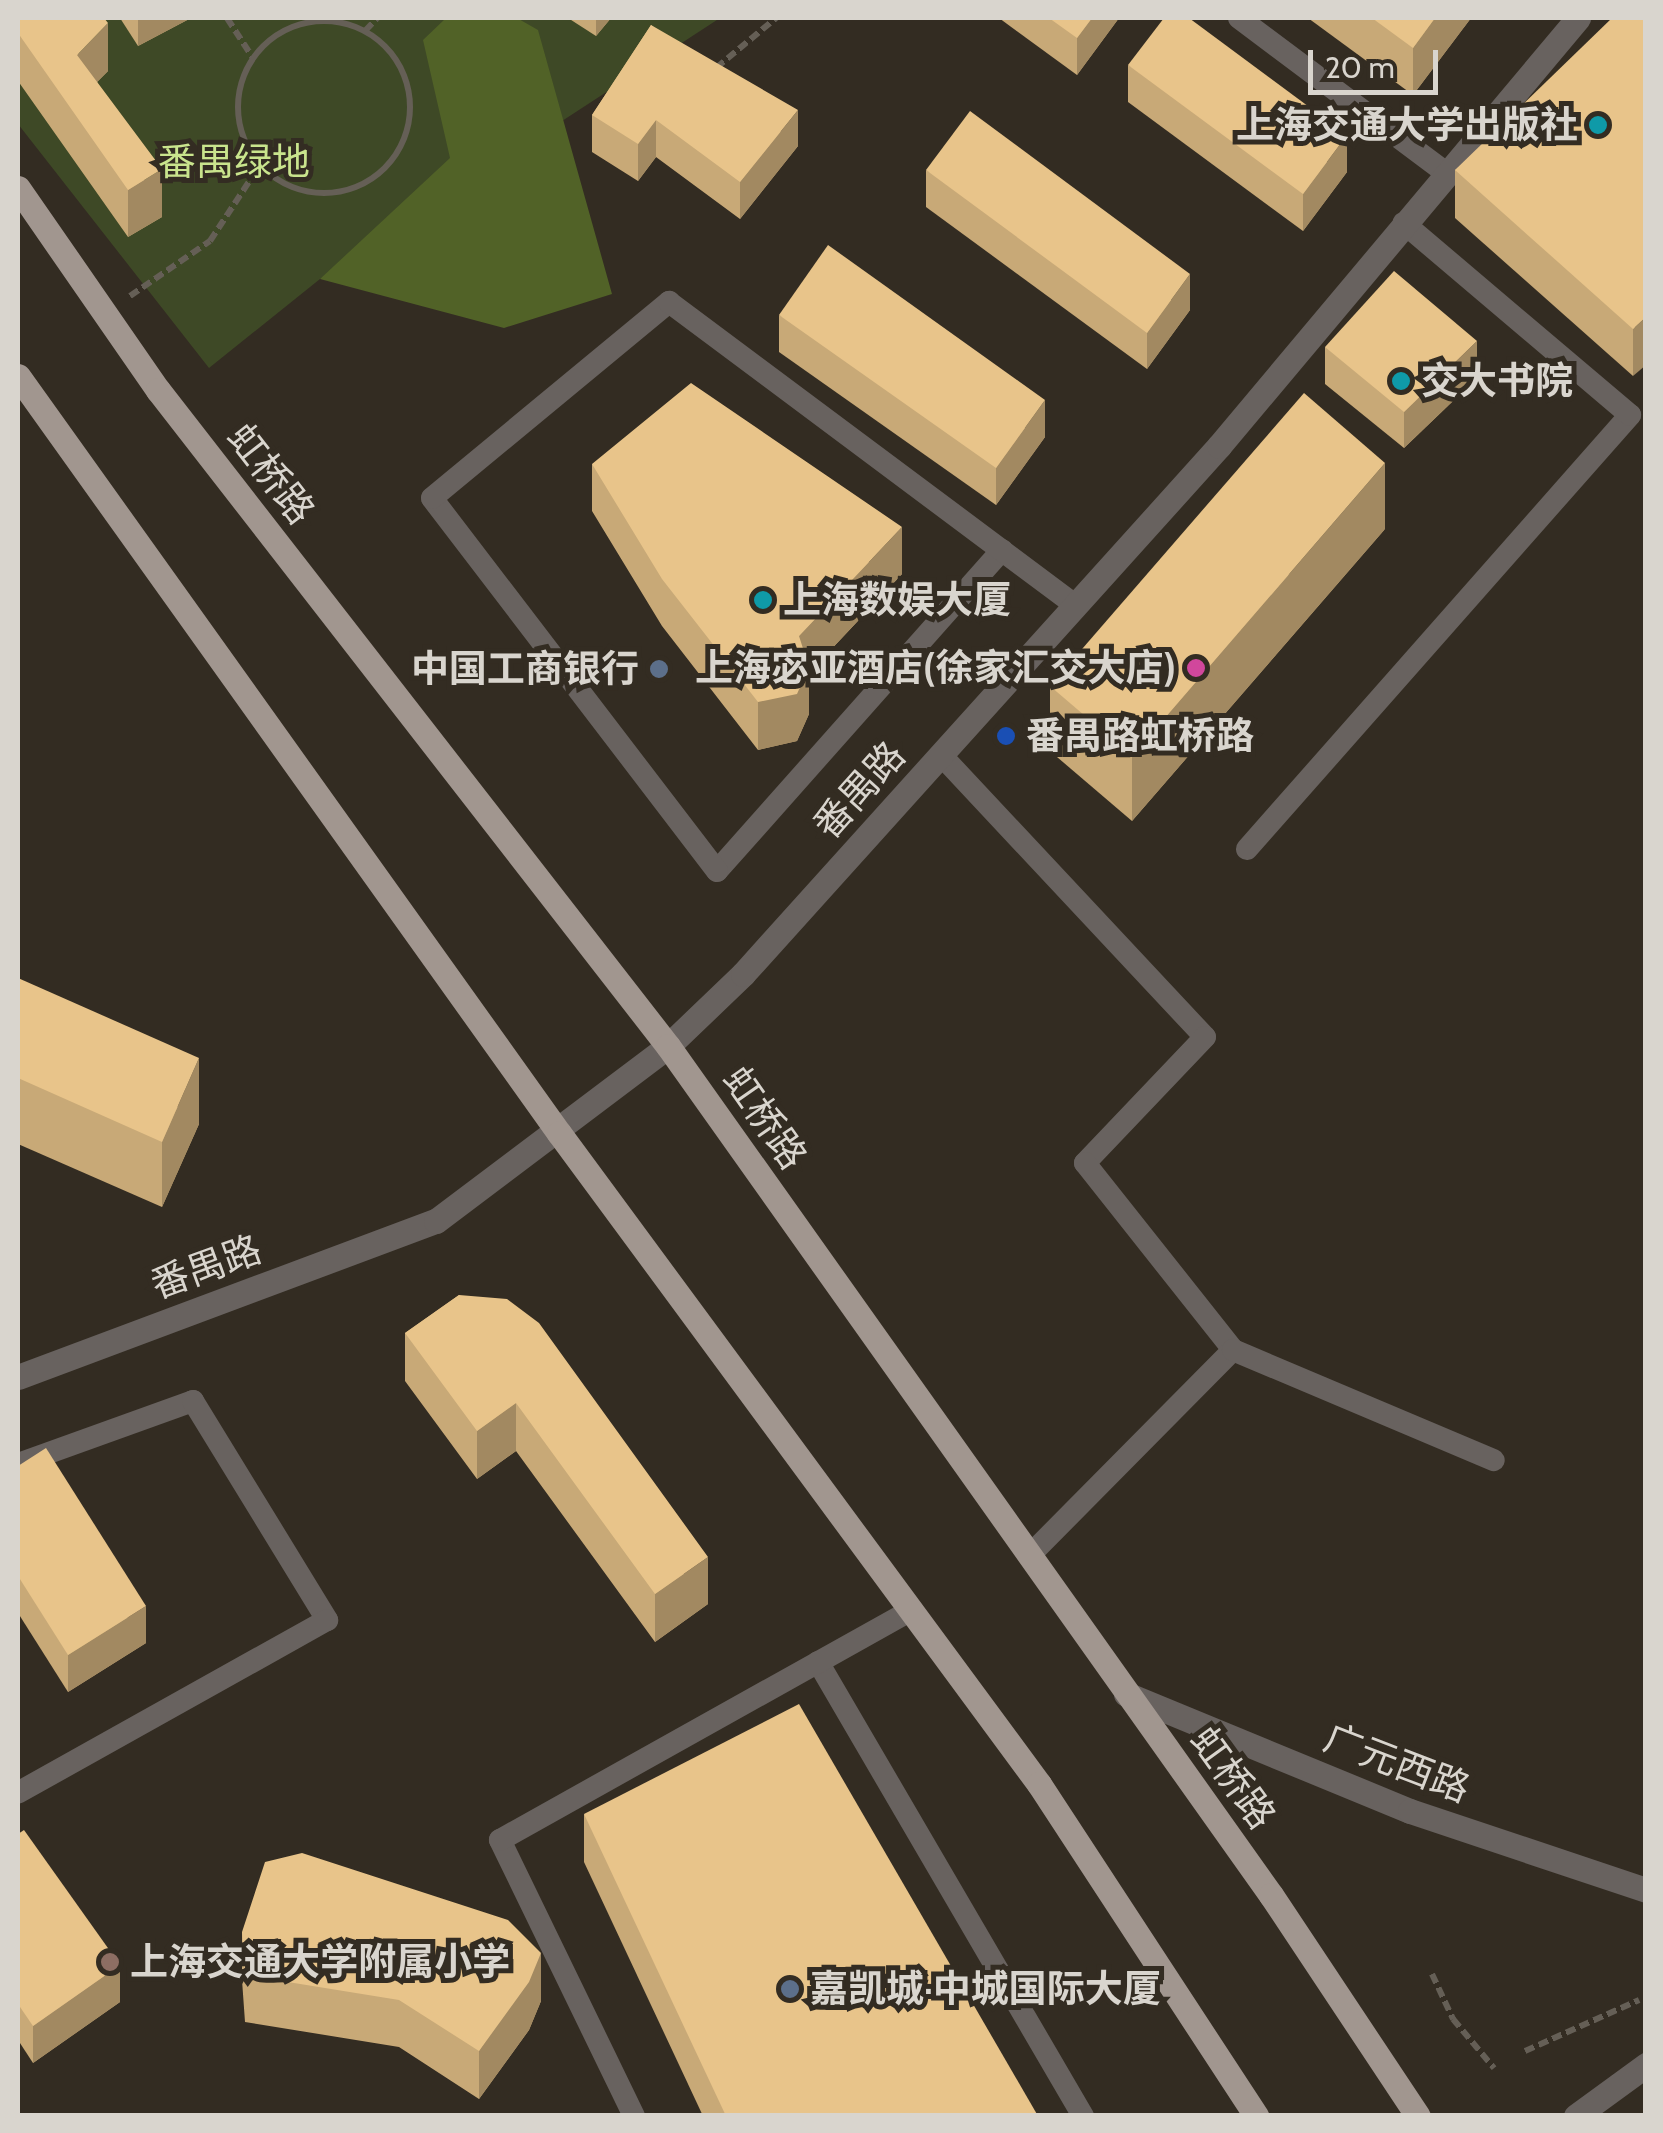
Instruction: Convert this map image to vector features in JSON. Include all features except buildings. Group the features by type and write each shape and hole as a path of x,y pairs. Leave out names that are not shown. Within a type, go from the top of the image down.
{"main road":[{"name":"虹桥路","path":"18,188 158,390 668,1046 1272,1895 1418,2116"},
{"path":"18,376 559,1133 1039,1784 1256,2116"}],"street":[{"name":"番禺路","path":"18,1377 436,1221 559,1133 668,1046 744,974 1075,605 1446,174 1499,126 1578,18"},
{"name":"广元西路","path":"1126,1694 1410,1811 1646,1890"},
{"path":"1576,2116 1646,2065"}],"lane":[{"path":"1239,18 1446,174"},
{"path":"1247,849 1638,406 1404,223"},
{"path":"1002,550 717,872 432,498 670,302 1002,550 1075,605"},
{"path":"941,754 1205,1038 1085,1164 1233,1350 1494,1460"},
{"path":"1028,1556 1233,1350"},
{"path":"18,1464 192,1401 327,1620 18,1793"},
{"path":"634,2116 500,1840 912,1610"},
{"path":"818,1662 1083,2116"}],"path":[{"path":"228,18 253,58"},
{"path":"364,30 378,18"},
{"path":"700,78 738,56 776,18"},
{"path":"341,22 364,30 388,49 407,90 406,134 392,160 342,191 284,183 260,164 244,140 238,112 240,84 253,58 270,40 303,24 341,22"},
{"path":"103,306 134,294 210,241 260,164"},
{"path":"1432,1974 1453,2018 1494,2068"},
{"path":"1525,2051 1639,2000"}],"green space":[{"name":"番禺绿地","path":"18,18 720,18 320,279 209,368 18,124"},
{"path":"446,18 517,18 538,30 612,294 504,328 320,279 450,158 423,40"}],"place":[{"name":"上海交通大学出版社","path":"1598,125"},
{"name":"交大书院","path":"1401,381"},
{"name":"上海数娱大厦","path":"763,600"},
{"name":"上海宓亚酒店(徐家汇交大店)","path":"1196,668"},
{"name":"中国工商银行","path":"659,669"},
{"name":"番禺路虹桥路","path":"1006,736"},
{"name":"上海交通大学附属小学","path":"110,1962"},
{"name":"嘉凯城·中城国际大厦","path":"790,1989"}]}
